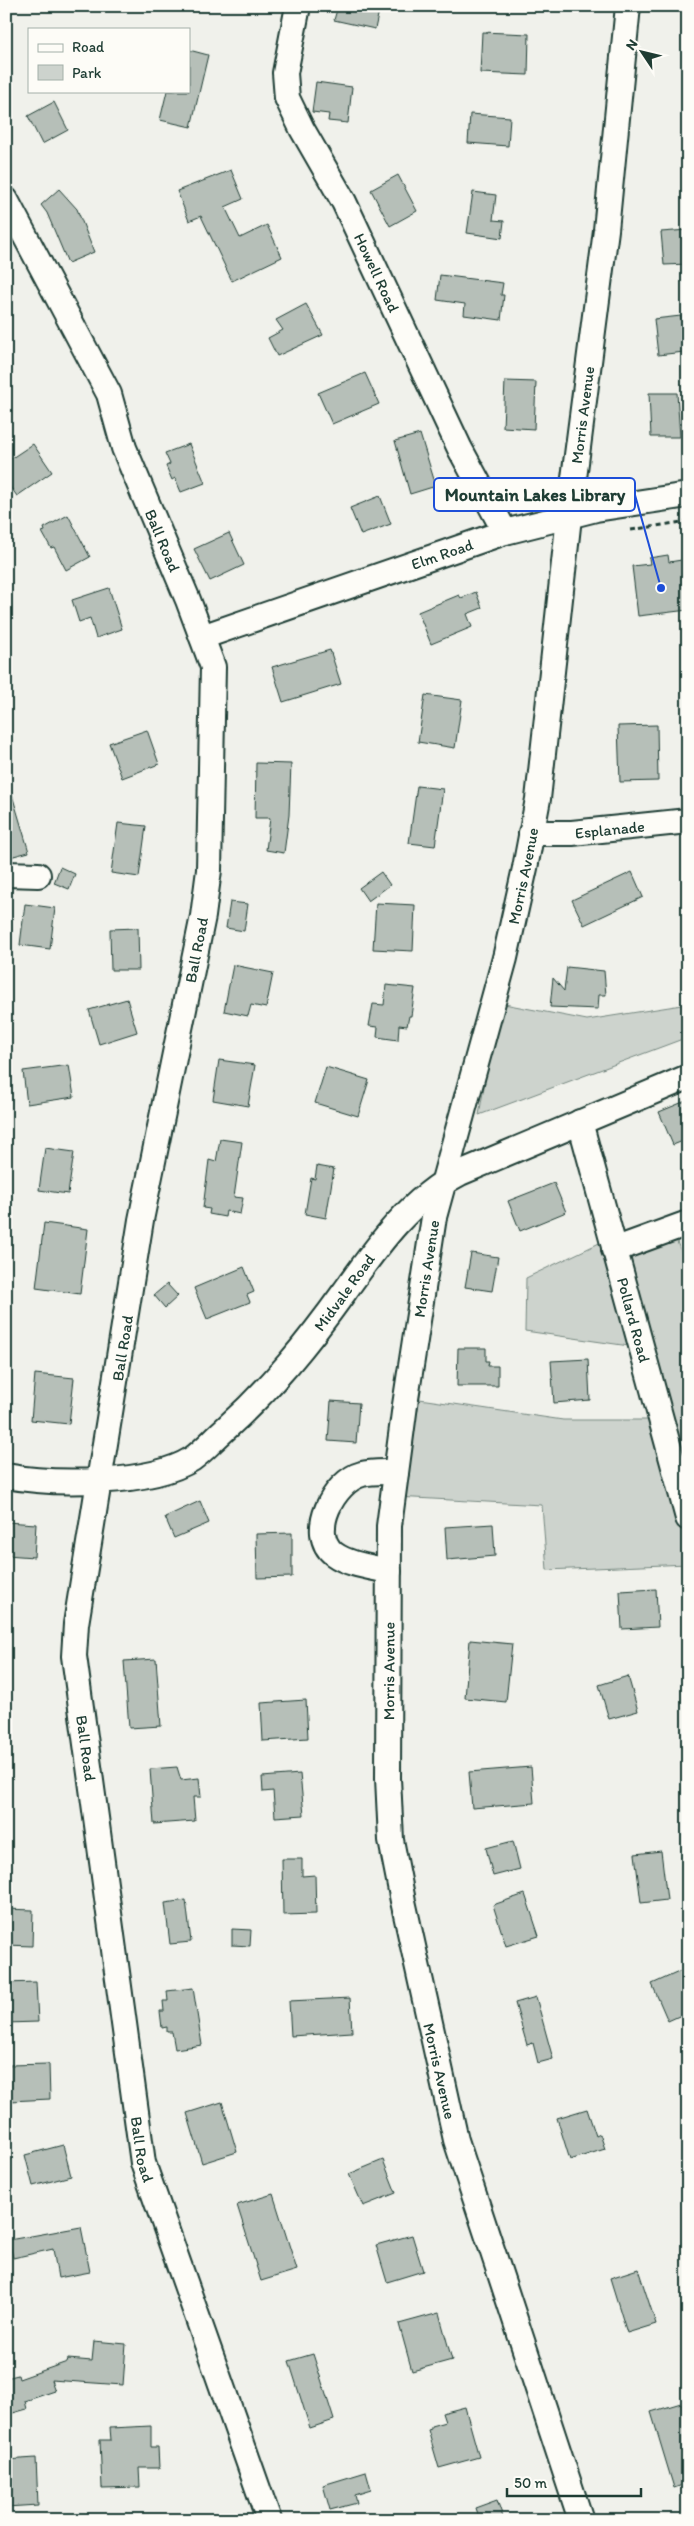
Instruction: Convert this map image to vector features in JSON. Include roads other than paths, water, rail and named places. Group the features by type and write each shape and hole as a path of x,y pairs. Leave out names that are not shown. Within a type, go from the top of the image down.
{"street":[{"name":"Howell Road","path":"298,6 288,47 285,73 287,98 302,129 344,202 460,449 505,532"},
{"name":"Morris Avenue","path":"581,2520 456,2140 403,1901 392,1840 388,1778 389,1526 434,1217 505,958 538,799 569,517 606,230 628,6"},
{"name":"Ball Road","path":"6,200 109,394 124,448 188,600 213,667 209,870 203,916 141,1220 76,1624 74,1656 143,2163 269,2520"},
{"name":"Elm Road","path":"202,637 505,532 596,509 688,495"},
{"name":"Esplanade","path":"532,834 572,833 688,821"},
{"path":"6,874 38,874"},
{"name":"Midvale Road","path":"6,1476 32,1481 77,1482 100,1480 145,1475 171,1468 192,1458 260,1398 311,1338 364,1264 407,1211 444,1181 688,1077"},
{"name":"Pollard Road","path":"580,1122 688,1518"},
{"path":"614,1250 688,1223"},
{"path":"389,1571 346,1560 333,1553 325,1540 324,1516 331,1500 345,1484 361,1474 396,1472"}],"place":[{"name":"Mountain Lakes Library","path":"661,588"}]}
